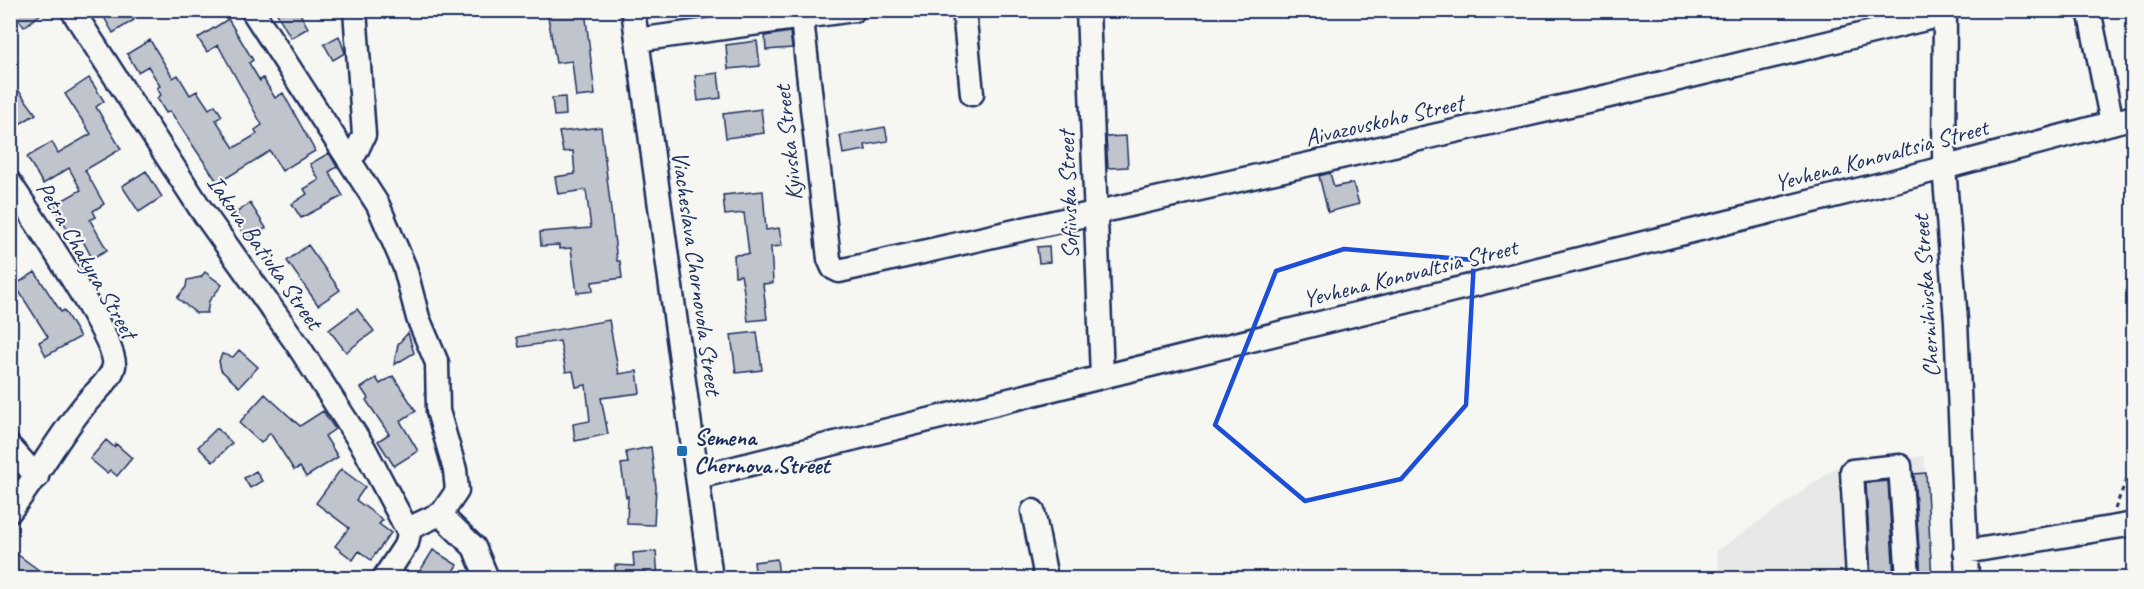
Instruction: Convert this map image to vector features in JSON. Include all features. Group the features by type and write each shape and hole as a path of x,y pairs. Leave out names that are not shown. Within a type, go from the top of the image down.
{"street":[{"name":"Iakova Batiuka Street","path":"72,10 200,208 297,344 364,448 408,529"},
{"path":"252,10 378,205 405,268 418,318 437,363 438,411 458,483 457,491 442,513 408,529 407,543 384,579"},
{"path":"348,159 361,144 364,135 355,10"},
{"name":"Viacheslava Chornovola Street","path":"633,10 711,579"},
{"path":"637,40 801,14 854,10"},
{"path":"964,10 972,94"},
{"name":"Sofiivska Street","path":"1088,10 1102,377"},
{"path":"2089,10 2123,120"},
{"name":"Aivazovskoho Street","path":"833,268 839,271 1095,214 1621,93 1946,12"},
{"name":"Chernihivska Street","path":"1946,12 1944,166 1956,321 1967,579"},
{"name":"Kyivska Street","path":"801,14 829,259 833,268"},
{"name":"Yevhena Konovaltsia Street","path":"698,477 1894,181 2123,120"},
{"name":"Petra Chakyra Street","path":"10,183 78,289 114,357 109,378 70,424 37,477 10,511"},
{"path":"10,447 37,477"},
{"path":"1858,579 1852,471 1900,466 1908,579"},
{"path":"1033,511 1046,579"},
{"path":"442,513 447,521 474,547 487,579"},
{"path":"1965,552 2133,524"}],"path":[{"path":"2105,527 2133,460"}],"highlighted area":[{"path":"1344,249 1474,260 1466,405 1401,479 1305,501 1215,425 1276,271"}],"shaded area":[{"path":"1924,456 1932,578 1719,578 1717,551 1840,465"}],"building":[{"path":"12,10 46,10 24,27"},
{"path":"100,10 128,10 134,20 113,33"},
{"path":"275,10 298,10 308,28 291,38"},
{"path":"585,10 595,95 576,97 572,61 556,63 547,11"},
{"path":"228,19 253,60 249,63 260,81 263,78 275,98 283,93 315,151 282,171 270,151 218,183 170,111 166,113 157,98 161,95 157,88 160,86 148,66 138,72 127,54 150,40 173,78 178,75 190,95 197,91 209,109 215,105 222,116 216,120 234,148 257,134 255,130 262,125 218,45 207,52 198,38"},
{"path":"790,32 792,48 766,50 765,36"},
{"path":"339,36 345,53 333,60 324,44"},
{"path":"757,41 760,66 728,69 726,45"},
{"path":"718,73 721,98 698,101 695,76"},
{"path":"89,78 104,101 96,107 121,149 85,170 104,204 93,211 96,217 90,220 107,250 92,258 76,228 69,232 54,205 81,190 69,168 43,184 27,157 52,142 58,153 91,134 65,94"},
{"path":"10,79 36,114 10,130"},
{"path":"565,97 566,115 554,116 552,98"},
{"path":"761,109 764,133 726,138 723,114"},
{"path":"601,127 617,261 620,261 622,278 592,282 593,291 577,293 571,248 559,249 559,245 541,246 540,232 591,228 586,190 558,194 555,177 575,174 573,151 563,152 559,132"},
{"path":"885,127 888,141 865,145 866,150 843,154 840,135"},
{"path":"1126,136 1128,167 1108,168 1106,137"},
{"path":"329,153 337,167 329,172 343,196 301,218 292,204 307,194 304,189 319,180 310,164"},
{"path":"146,171 162,197 139,212 122,186"},
{"path":"1330,173 1334,187 1353,183 1359,204 1328,212 1319,176"},
{"path":"763,191 766,230 779,228 782,246 771,247 773,283 763,284 767,319 748,321 741,275 735,276 734,255 749,254 744,213 725,215 723,195"},
{"path":"250,203 266,228 248,240 234,220 239,217 236,213"},
{"path":"308,245 340,290 318,305 287,261"},
{"path":"1049,246 1050,262 1039,263 1037,247"},
{"path":"35,272 61,312 64,310 80,337 46,356 39,342 48,337 15,285"},
{"path":"205,272 222,285 209,301 207,313 196,313 177,298 186,287 187,280 201,277"},
{"path":"357,309 374,331 346,352 329,330"},
{"path":"609,320 619,374 637,371 640,393 601,398 608,434 575,441 573,424 590,421 586,385 576,387 573,371 566,372 560,341 519,347 517,337"},
{"path":"757,332 762,370 736,373 731,335"},
{"path":"408,333 414,353 394,365 398,344"},
{"path":"239,350 258,367 239,387 221,370 219,361 222,354 233,357"},
{"path":"393,376 416,411 400,421 418,451 394,466 378,441 389,434 366,400 368,398 361,388 376,378 380,384"},
{"path":"265,394 300,426 323,411 335,429 325,436 338,457 306,477 300,467 294,470 270,433 261,443 239,423"},
{"path":"217,428 232,443 213,462 198,447"},
{"path":"106,440 114,447 116,444 132,458 117,476 110,470 107,473 90,459"},
{"path":"651,447 656,487 654,525 627,524 628,496 626,497 621,464 628,463 626,452"},
{"path":"341,469 365,487 356,500 383,520 379,524 391,533 371,560 359,551 353,560 335,546 349,528 316,503"},
{"path":"256,471 262,481 250,488 244,478"},
{"path":"1926,473 1932,579 1921,579 1914,474"},
{"path":"1888,481 1894,579 1871,579 1866,483"},
{"path":"10,549 51,579 10,579"},
{"path":"433,550 457,565 448,579 415,579"},
{"path":"656,551 658,579 616,579 615,565 634,566 633,553"},
{"path":"777,559 779,578 756,579 754,562"}],"place":[{"name":"Semena Chernova Street","path":"682,451"}]}
